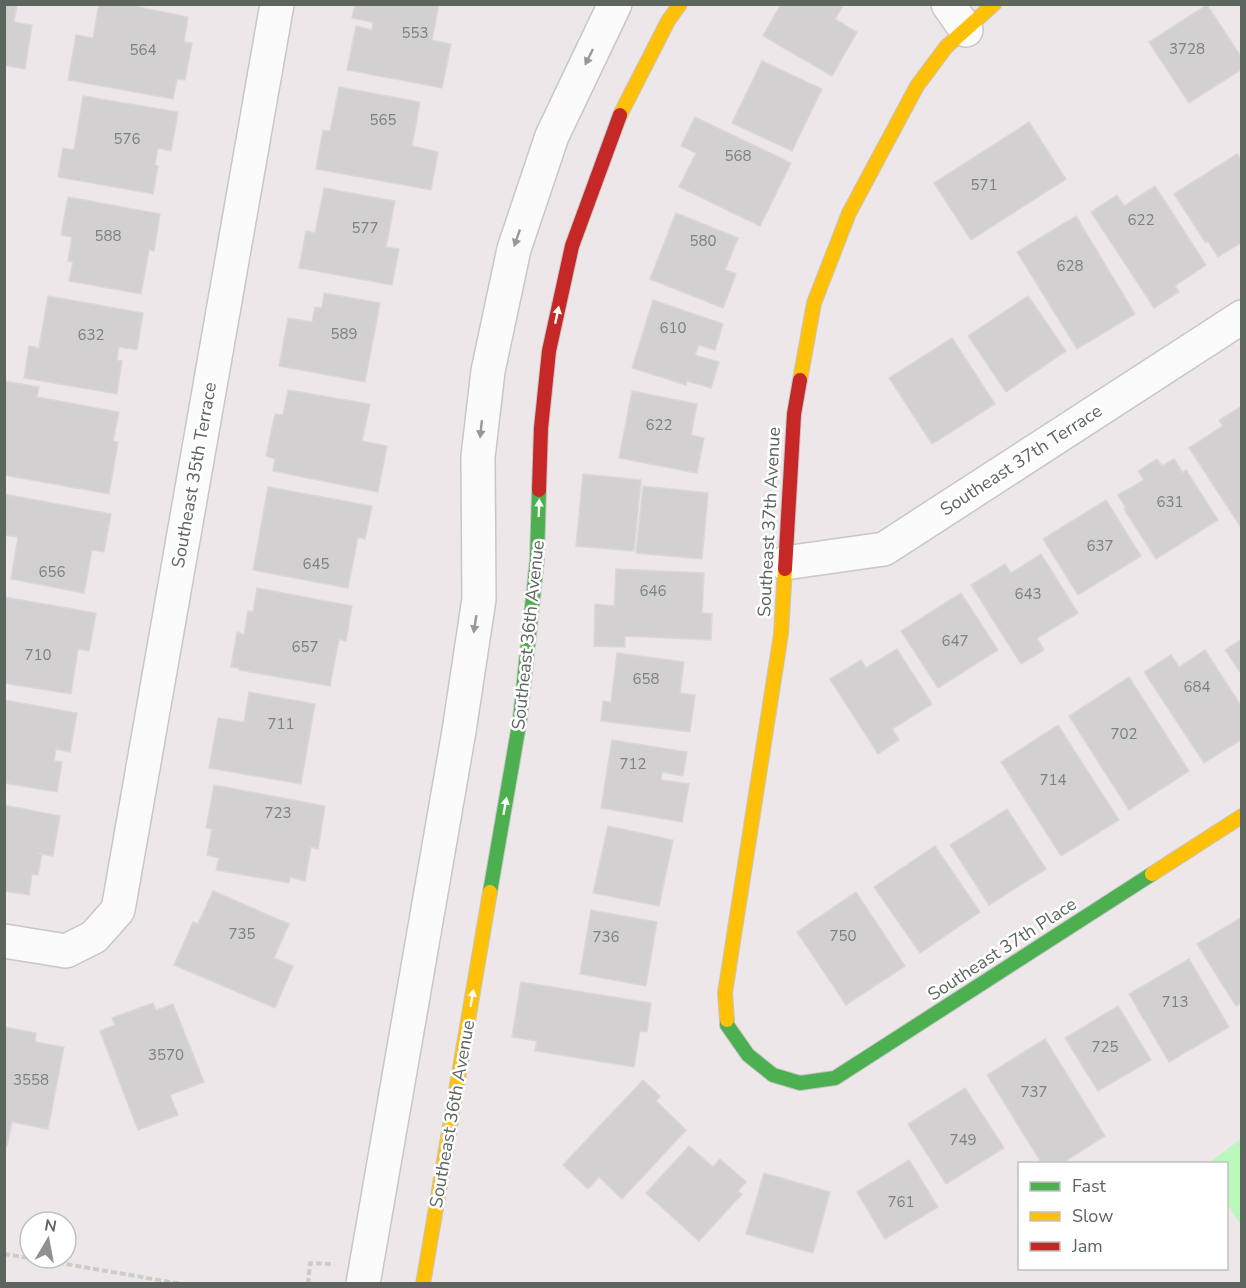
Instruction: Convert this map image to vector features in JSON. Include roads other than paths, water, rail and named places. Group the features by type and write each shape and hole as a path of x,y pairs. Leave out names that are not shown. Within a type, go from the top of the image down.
{"street":[{"name":"Southeast 35th Terrace","path":"4,941 66,951 94,937 118,910 277,4"},
{"path":"363,1284 457,742 479,599 478,457 488,371 514,249 552,136 615,4"},
{"name":"Southeast 36th Avenue","path":"423,1284 520,719 537,560 541,428 549,351 572,246 616,121 668,21 680,4"},
{"name":"Southeast 37th Avenue","path":"773,1075 748,1054 727,1025 725,993 781,634 794,414 814,303 849,213 917,86 946,48 957,17 994,4"},
{"name":"Southeast 37th Terrace","path":"785,563 884,549 1242,317"},
{"name":"Southeast 37th Place","path":"773,1075 800,1083 834,1078 1242,816"}]}
